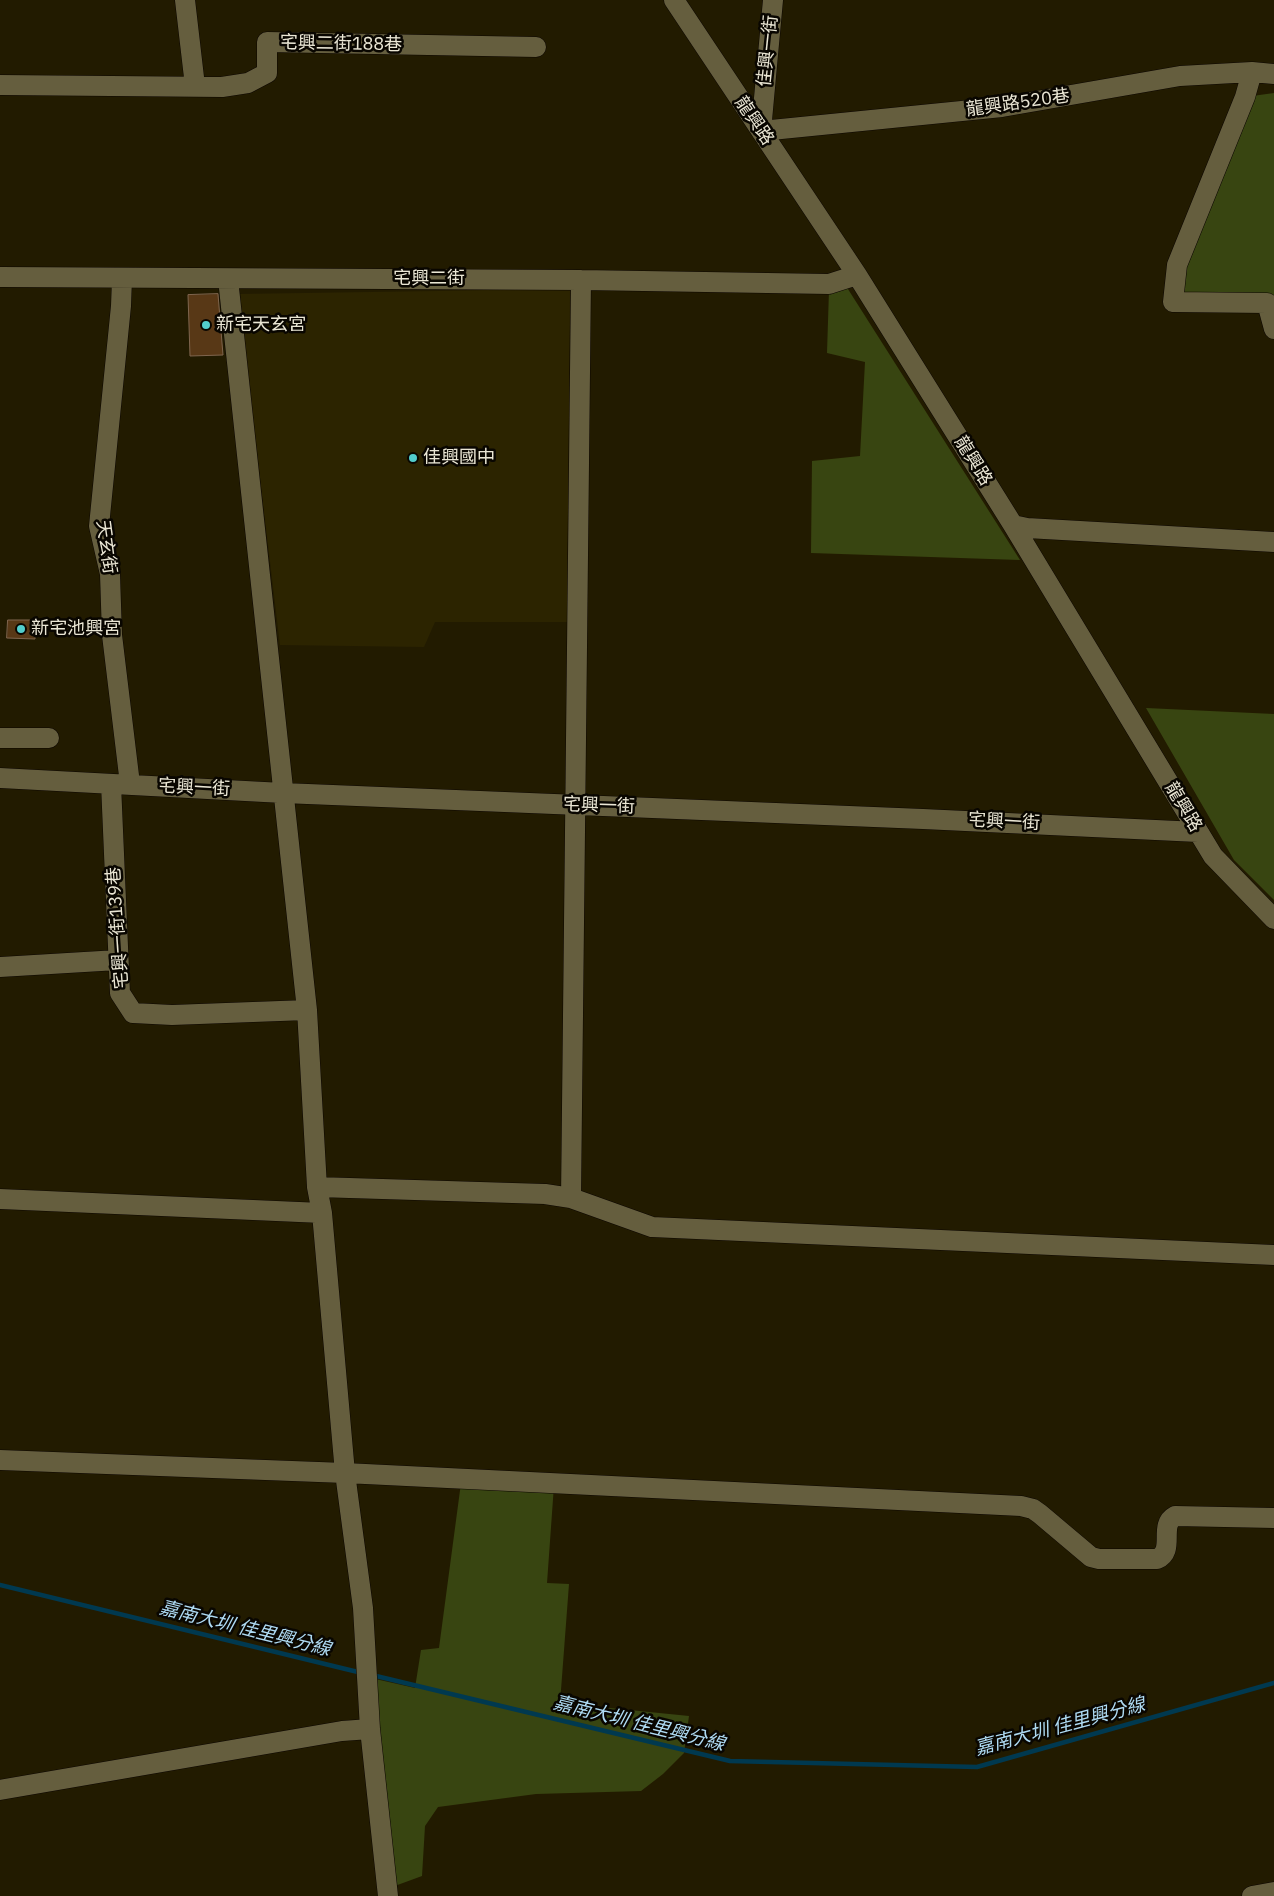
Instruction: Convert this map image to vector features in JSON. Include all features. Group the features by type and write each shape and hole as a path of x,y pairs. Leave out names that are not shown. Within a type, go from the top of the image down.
{"street":[{"path":"185,0 195,86"},
{"name":"龍興路","path":"674,0 857,275 1014,525 1213,856 1274,919"},
{"name":"佳興一街","path":"761,132 773,0"},
{"name":"宅興二街188巷","path":"0,85 222,87 248,83 267,73 267,42 536,47"},
{"path":"1252,72 1245,97 1177,266 1173,302 1267,303 1274,329"},
{"name":"龍興路520巷","path":"761,132 1002,107 1180,76 1252,72 1274,74"},
{"name":"宅興二街","path":"0,277 581,280 830,284 857,275"},
{"name":"天玄街","path":"120,784 110,574 99,526 121,306 122,279"},
{"path":"228,279 307,1010 317,1187 322,1212 345,1473 363,1608 370,1729 388,1896"},
{"path":"572,1198 581,280"},
{"path":"1014,525 1027,528 1274,542"},
{"path":"0,738 49,738"},
{"name":"宅興一街","path":"0,778 283,793 1198,832"},
{"name":"宅興一街139巷","path":"120,784 118,960 120,993 133,1013 172,1015 307,1010"},
{"path":"0,967 118,960"},
{"path":"317,1187 545,1194 572,1198 652,1227 1274,1255"},
{"path":"0,1199 322,1212"},
{"path":"0,1460 345,1473 1021,1506 1033,1509 1085,1554 1099,1559 1157,1559 1162,1557 1166,1549 1167,1524 1175,1516 1274,1518"},
{"path":"0,1790 342,1731 370,1729"},
{"path":"1252,1896 1274,1892"}],"shaded area":[{"name":"佳興國中","path":"570,289 567,622 435,622 424,647 280,645 238,294"}],"green space":[{"path":"1274,93 1274,338 1258,294 1173,302 1245,97"},
{"path":"846,286 1020,560 811,553 812,461 860,456 865,362 827,353 829,290"},
{"path":"1146,708 1274,714 1274,900 1234,860"},
{"path":"461,1483 554,1485 547,1583 569,1584 560,1703 689,1716 684,1753 663,1774 641,1791 536,1794 438,1807 425,1826 422,1876 392,1887 371,1678 415,1688 421,1650 439,1648"}],"building":[{"name":"新宅天玄宮","path":"218,294 223,355 190,356 188,295"},
{"name":"新宅池興宮","path":"8,620 35,620 35,639 7,638"}],"waterway":[{"name":"嘉南大圳 佳里興分線","path":"0,1585 362,1673"},
{"name":"嘉南大圳 佳里興分線","path":"372,1675 730,1761 977,1767 1274,1683"}],"place":[{"name":"新宅天玄宮","path":"206,325"},
{"name":"佳興國中","path":"413,458"},
{"name":"新宅池興宮","path":"21,629"}]}
